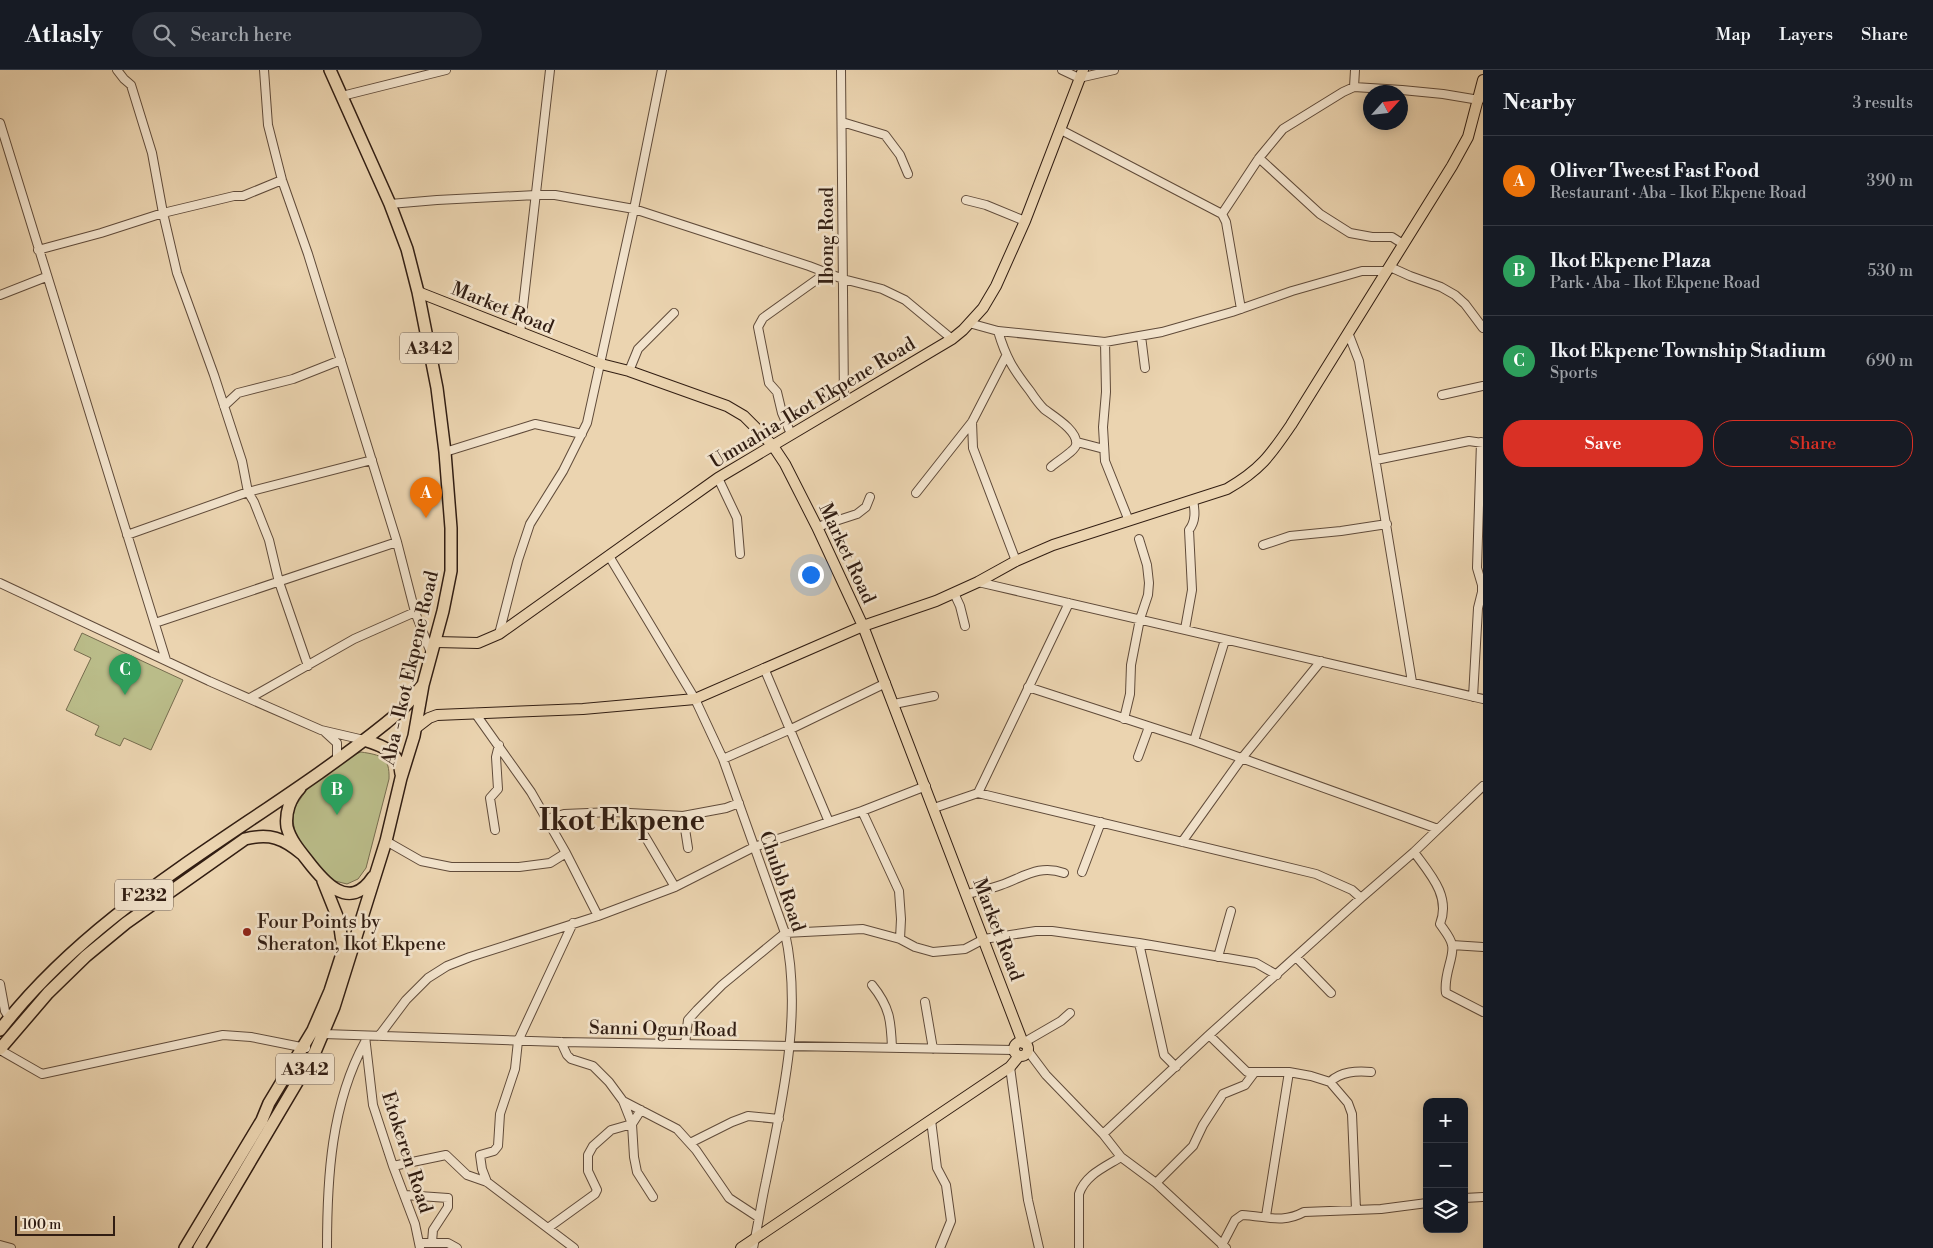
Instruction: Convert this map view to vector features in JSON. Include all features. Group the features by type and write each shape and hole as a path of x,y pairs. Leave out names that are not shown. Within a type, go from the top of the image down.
{"highway":[{"name":"Aba - Ikot Ekpene Road","path":"199,1248 316,1052 318,1032 346,973 386,841 401,778 416,728 423,685 436,642 451,571 451,528 445,452 437,388 418,292 407,249 390,204 330,70"},
{"name":"F232","path":"0,1030 34,989 62,961 95,933 162,881 364,740 407,705 423,685"},
{"path":"364,740 385,747 392,752 400,766 401,778"},
{"path":"302,854 287,828 287,817 295,793 306,781"},
{"name":"F232","path":"0,1049 48,993 86,956 126,923 245,839 259,836 273,837 288,843 302,854 323,881 341,892 352,892 368,884 375,874"},
{"name":"A342","path":"185,1248 262,1120 269,1102 304,1047 318,1032 341,958 342,942 339,921 323,881"}],"main road":[{"name":"Umuahia-Ikot Ekpene Road","path":"436,642 478,643 499,634 718,478 952,339 969,323 991,296 1025,221 1081,74"},
{"path":"416,728 429,718 437,715 583,708 695,699 863,626 954,594 1016,561 1053,545 1227,489 1242,481 1270,456 1349,335 1404,244 1468,137 1483,80"},
{"name":"Market Road","path":"418,292 601,364 629,371 727,406 744,416 773,446 785,464 817,527 863,626 886,682 984,939 1021,1050"},
{"path":"741,1248 754,1243 1010,1067 1021,1050"}],"street":[{"path":"117,70 131,86 152,153 177,273 224,406 246,474 248,492 269,540 279,582 308,666"},
{"path":"264,70 268,125 282,180 372,460 397,542 415,612 432,653"},
{"path":"342,96 446,70"},
{"path":"520,333 550,70"},
{"path":"499,634 518,560 530,524 563,471 587,423 662,70"},
{"name":"Ibong Road","path":"841,70 844,402"},
{"path":"1062,70 1081,74 1114,70"},
{"path":"1354,87 1355,70"},
{"path":"1222,214 1259,158 1282,129 1354,87 1427,92 1479,100"},
{"path":"842,122 885,135 900,155 908,174"},
{"path":"0,123 46,277 166,660"},
{"path":"1061,130 1222,214 1226,222 1241,309"},
{"path":"1259,158 1320,214 1350,233 1392,237 1404,244"},
{"path":"38,250 101,233 163,213 234,196 243,196 282,180"},
{"path":"390,204 555,195 634,209 843,279 882,288 898,296 952,339"},
{"path":"966,200 986,205 1025,221"},
{"path":"969,323 998,331 1105,342 1162,332 1362,271 1388,269 1441,287 1455,295 1465,304 1483,328"},
{"path":"791,434 782,413 777,392 769,383 758,327 764,318 826,273"},
{"path":"0,295 46,277"},
{"path":"629,371 638,349 674,313"},
{"path":"998,331 1012,369 1042,406 1066,425 1077,442 1104,449"},
{"path":"1349,335 1359,361 1412,682"},
{"path":"1141,336 1145,368"},
{"path":"1105,342 1105,461 1129,521"},
{"path":"916,493 972,422 1006,356"},
{"path":"224,406 238,394 294,379 341,360"},
{"path":"1442,395 1483,386"},
{"path":"972,422 973,448 1016,561"},
{"path":"445,452 535,424 582,434"},
{"path":"962,436 972,438"},
{"path":"1376,460 1468,441 1482,443 1477,568 1482,592 1478,608 1473,697"},
{"path":"1051,467 1072,451 1077,442"},
{"path":"127,535 248,492 372,460"},
{"path":"718,478 738,518 740,554"},
{"path":"817,527 857,514 866,507 870,497"},
{"path":"1185,629 1192,590 1188,530 1193,524 1195,515 1193,500"},
{"path":"1263,545 1290,536 1387,524"},
{"path":"1124,719 1130,694 1131,665 1140,620 1148,595 1147,566 1139,539"},
{"path":"154,623 397,542"},
{"name":"Chubb Road","path":"609,556 695,699 724,759 785,933 791,960 790,1046 779,1119 754,1243"},
{"path":"978,582 1483,699"},
{"path":"0,583 321,730 364,740"},
{"path":"954,594 966,626"},
{"path":"978,793 1069,603"},
{"path":"250,698 354,639 415,612"},
{"path":"1194,741 1225,640"},
{"path":"1182,842 1242,758 1322,661"},
{"path":"764,668 829,822"},
{"path":"724,759 791,729 886,682"},
{"path":"1028,687 1194,741 1438,829"},
{"path":"894,704 934,696"},
{"path":"475,714 531,792 566,853 598,916"},
{"path":"1138,757 1149,727"},
{"path":"321,730 337,743 337,760"},
{"path":"495,830 490,798 498,789 496,757 499,745"},
{"path":"379,1036 406,1000 428,978 446,966 598,916 675,887 754,847 862,811 926,786"},
{"path":"1103,1134 1209,1035 1414,852 1483,786"},
{"path":"934,808 978,793 1316,874 1352,890 1361,898"},
{"path":"547,819 564,814 612,812 683,816 726,808 739,803"},
{"path":"862,811 899,891 900,939"},
{"path":"639,814 643,833 675,887"},
{"path":"683,816 688,848"},
{"path":"1082,872 1101,822"},
{"path":"386,841 421,861 450,867 519,868 550,863 566,853"},
{"path":"1414,852 1438,884 1443,900 1443,916 1440,924 1453,950 1444,984 1446,993 1483,1012"},
{"path":"967,894 1002,885 1019,876 1051,869 1064,873"},
{"path":"1218,956 1231,911"},
{"path":"487,1182 482,1169 480,1155 494,1151 498,1146 500,1114 515,1069 518,1041 573,923"},
{"path":"685,1044 688,1020 697,1010 722,986 785,933 863,929 900,939 915,947 933,952 965,949 984,939 1036,931 1052,931 1256,963 1277,975"},
{"path":"1138,943 1164,1055 1176,1067"},
{"path":"1452,945 1483,947"},
{"path":"1296,957 1331,994"},
{"path":"0,984 6,1011 10,1019"},
{"path":"872,985 883,998 890,1017 892,1048"},
{"path":"925,1002 933,1048"},
{"path":"1070,1013 1021,1050 1103,1134 1121,1158 1156,1183 1224,1246 1239,1216 1266,1216 1280,1220 1293,1218 1304,1212 1408,1207 1423,1204"},
{"name":"Sanni Ogun Road","path":"318,1032 365,1039 379,1036 561,1042 1021,1050"},
{"path":"0,1049 42,1074 223,1035 251,1037 304,1047 316,1052"},
{"path":"1209,1035 1247,1072 1288,1072 1312,1076 1330,1082 1348,1103 1352,1114 1356,1210"},
{"path":"327,1248 327,1212 336,1119 343,1093 365,1039"},
{"name":"Etokeren Road","path":"365,1039 371,1095 393,1166 415,1224 420,1246"},
{"path":"561,1042 567,1055 593,1066 609,1082 623,1101 632,1124 637,1172 653,1197"},
{"path":"1010,1067 1028,1200 1039,1248"},
{"path":"1330,1082 1335,1078 1354,1071 1371,1072"},
{"path":"1266,1216 1288,1072"},
{"path":"1156,1183 1193,1146 1203,1125 1223,1094 1245,1085 1254,1073"},
{"path":"623,1101 677,1129 696,1150 729,1198 758,1217"},
{"path":"548,1228 595,1194 597,1190 588,1171 588,1155 593,1146 611,1130 632,1124 641,1110"},
{"path":"690,1144 732,1122 748,1116 779,1119"},
{"path":"931,1120 937,1168 946,1186 951,1221 940,1248"},
{"path":"393,1166 446,1155 467,1175 487,1182 574,1248"},
{"path":"1079,1248 1079,1194 1081,1188 1098,1171 1121,1158"},
{"path":"405,1196 448,1198 448,1207 433,1230 432,1242"},
{"path":"1468,1198 1483,1197"},
{"path":"420,1246 432,1242 452,1244 457,1248"},
{"path":"0,1245 12,1248"}],"green space":[{"path":"82,633 183,680 151,750 124,738 120,746 95,735 99,726 66,710 91,658 74,650"},
{"path":"361,752 383,758 388,766 389,779 366,868 358,879 347,884 331,880 316,864 296,837 293,821 294,808 308,788 353,755"}],"place":[{"name":"Oliver Tweest Fast Food","path":"426,518"},
{"name":"Ikot Ekpene Township Stadium","path":"125,695"},
{"name":"Ikot Ekpene Plaza","path":"337,815"},
{"name":"Four Points by Sheraton, Ikot Ekpene","path":"247,932"}],"district":[{"name":"Ikot Ekpene","path":"622,820"}]}
